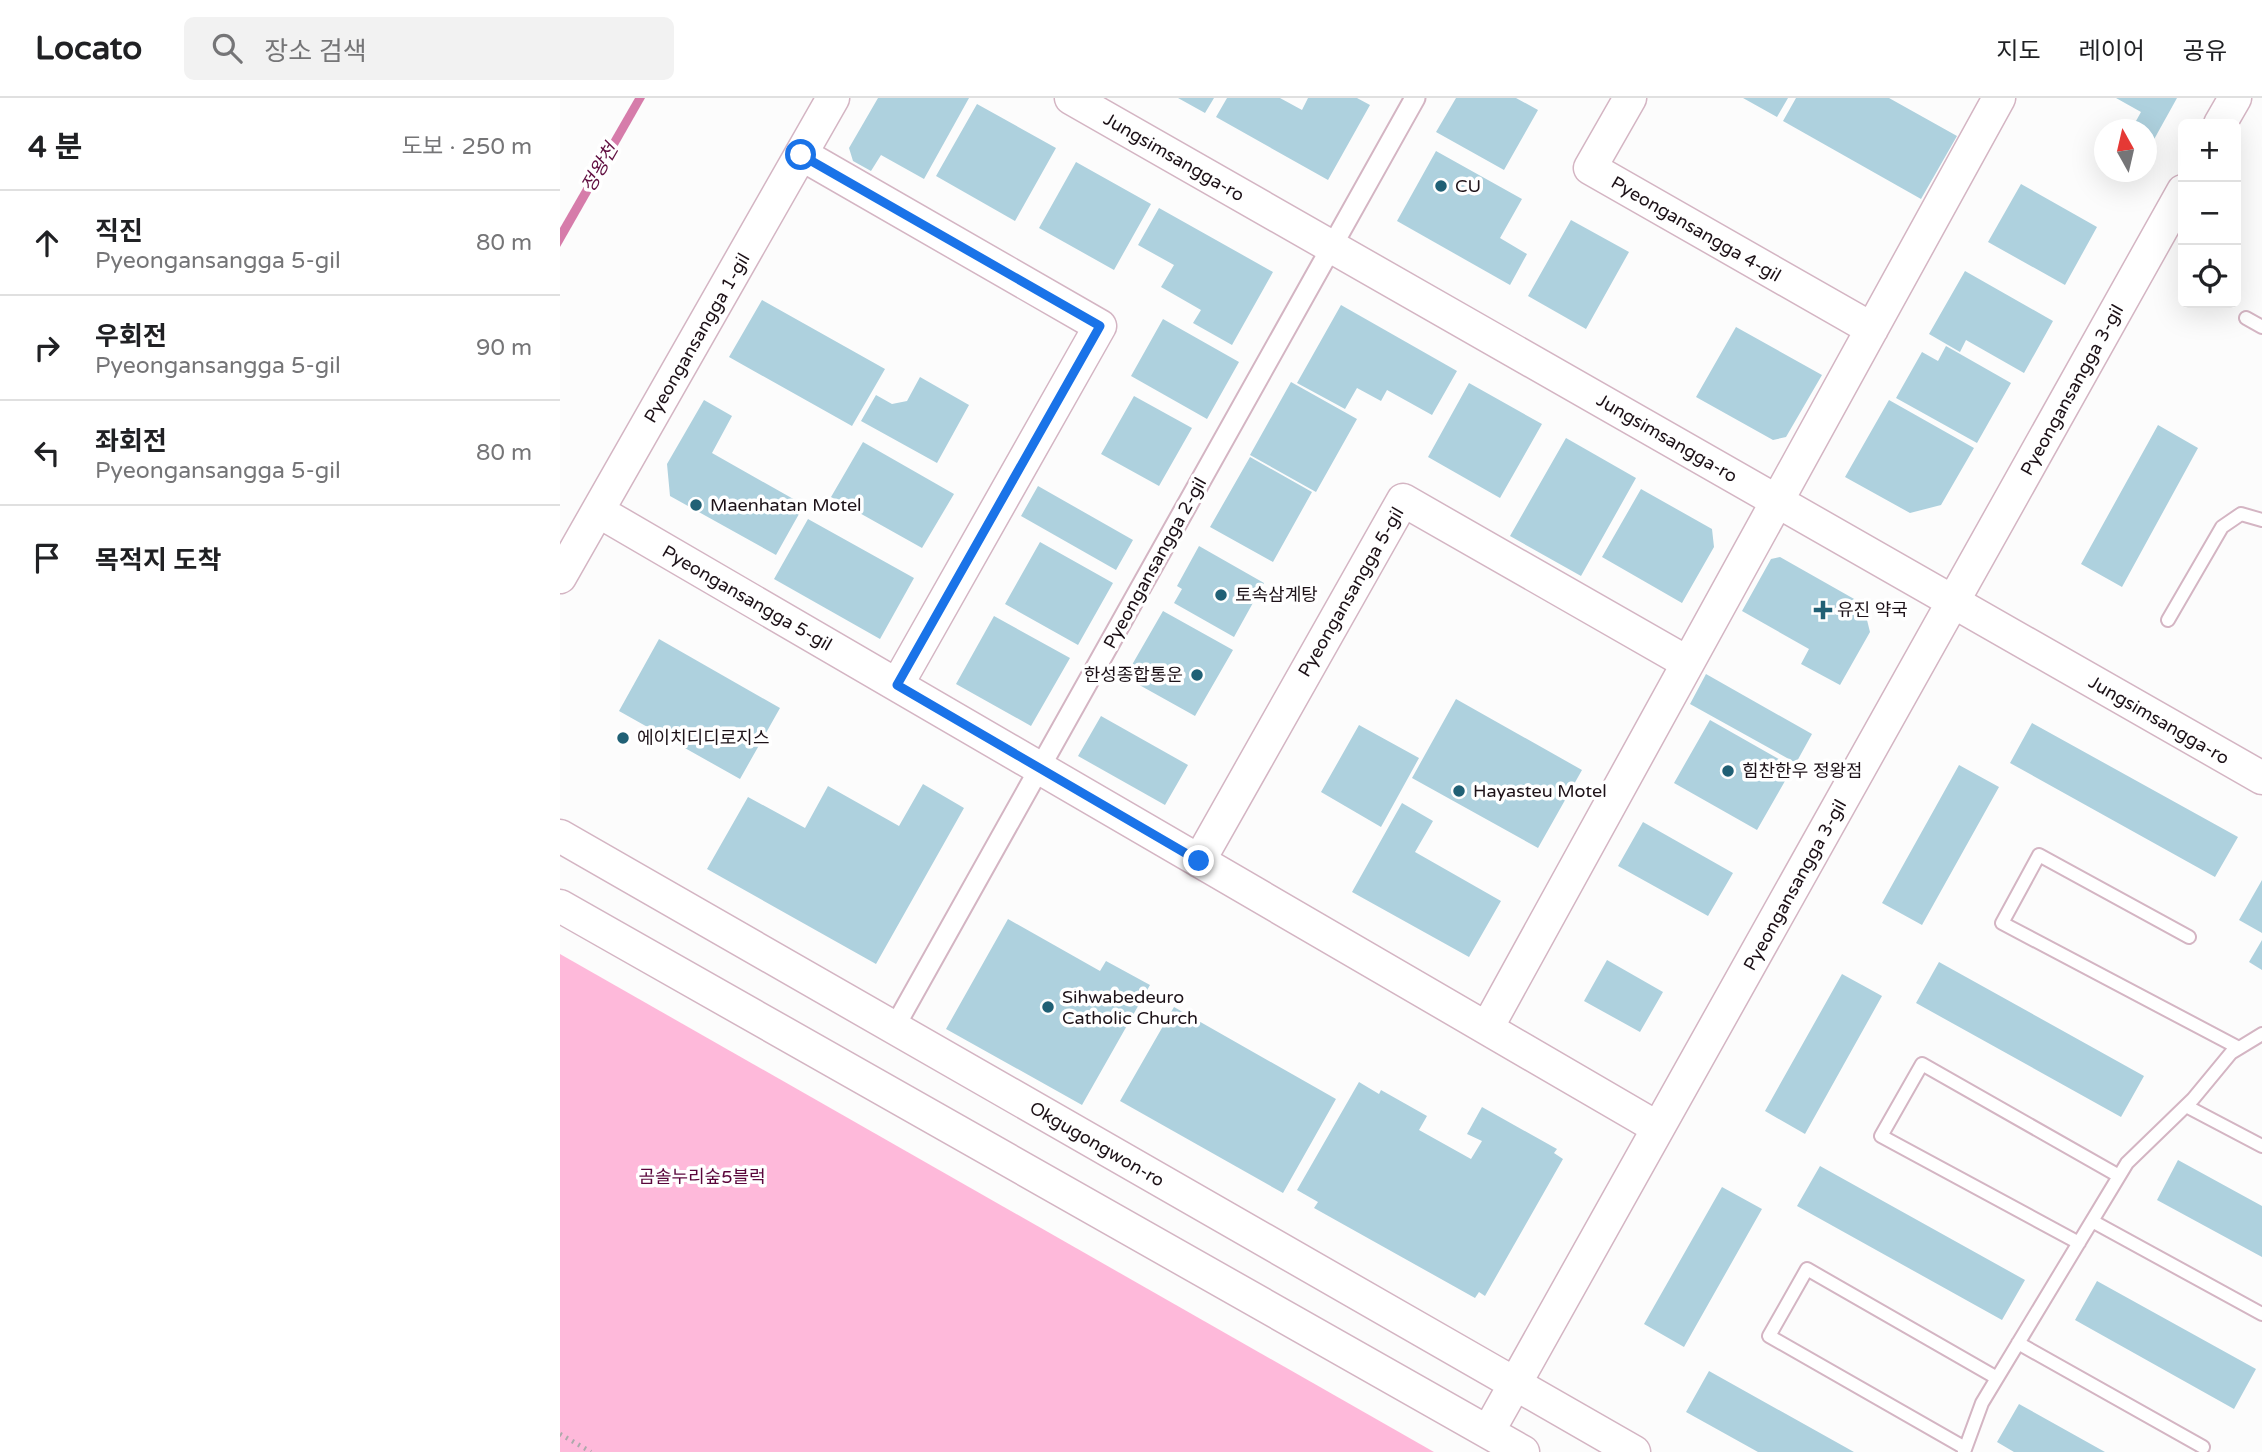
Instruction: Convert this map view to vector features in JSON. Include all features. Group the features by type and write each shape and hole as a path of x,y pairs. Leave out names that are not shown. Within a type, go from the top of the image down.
{"street":[{"name":"Pyeongansangga 1-gil","path":"560,577 833,98"},
{"name":"Jungsimsangga-ro","path":"1072,98 2262,778"},
{"name":"Pyeongansangga 2-gil","path":"894,1028 1415,98"},
{"name":"Pyeongansangga 4-gil","path":"1630,98 1590,168 1872,329"},
{"path":"1487,1028 1999,98"},
{"path":"2223,119 2235,98"},
{"path":"801,155 1100,326 897,685"},
{"name":"Pyeongansangga 3-gil","path":"1488,1432 2178,200"},
{"name":"Pyeongansangga 5-gil","path":"1199,861 1403,500 1688,663"},
{"name":"Pyeongansangga 5-gil","path":"598,511 1658,1128"},
{"name":"Okgugongwon-ro","path":"560,836 1634,1452"},
{"path":"560,906 1522,1452"}],"lane":[{"path":"2246,318 2262,327"},
{"path":"2168,621 2222,527 2241,514 2262,520"},
{"path":"2189,937 2039,855 2002,923 2239,1048"},
{"path":"1997,1378 1807,1269 1769,1336 1965,1450 1982,1403 2127,1163 2186,1106 2231,1053 2262,1034"},
{"path":"2079,1243 1881,1136 1922,1065 2119,1176"},
{"path":"2186,1106 2262,1146"},
{"path":"2092,1221 2262,1314"},
{"path":"2018,1343 2203,1447"}],"path":[{"path":"560,1434 592,1452"}],"green space":[{"name":"곰솔누리숲5블럭","path":"560,954 1434,1452 560,1452"}],"water":[{"name":"정왕천","path":"635,98 645,98 560,247 560,228"}],"building":[{"path":"878,98 969,98 924,179 881,155 871,171 853,161 849,148"},
{"path":"1178,98 1214,98 1205,113"},
{"path":"1227,98 1280,98 1302,110 1308,98 1357,98 1370,105 1328,180 1216,117"},
{"path":"1456,98 1516,98 1538,110 1504,170 1436,132"},
{"path":"1743,98 1788,98 1777,117"},
{"path":"1796,98 1889,98 1957,136 1921,199 1783,121"},
{"path":"2116,98 2177,98 2157,134 2157,119 2137,119 2141,112"},
{"path":"977,104 1056,148 1015,221 936,176"},
{"path":"1436,151 1522,199 1500,238 1527,254 1510,285 1397,221"},
{"path":"1076,162 1151,204 1114,270 1039,228"},
{"path":"2021,184 2097,227 2065,285 1988,242"},
{"path":"1159,208 1273,272 1232,345 1193,323 1201,310 1161,287 1174,265 1138,245"},
{"path":"1571,220 1629,252 1586,329 1528,296"},
{"path":"1965,271 2053,321 2024,373 1966,340 1960,352 1929,334"},
{"path":"762,300 885,369 852,426 729,357"},
{"path":"1341,305 1457,371 1432,415 1387,390 1381,401 1357,388 1345,409 1297,383"},
{"path":"1163,319 1239,362 1207,419 1131,376"},
{"path":"1736,327 1822,375 1786,437 1773,440 1696,397"},
{"path":"1946,346 2011,383 1977,443 1896,398 1922,352 1938,361"},
{"path":"920,377 969,405 937,463 861,421 876,395 892,404 907,401"},
{"path":"1291,382 1357,419 1316,492 1250,455"},
{"path":"1469,383 1542,424 1500,498 1428,457"},
{"path":"1134,396 1192,428 1159,486 1101,454"},
{"path":"704,400 732,416 712,453 804,505 776,555 670,496 667,464"},
{"path":"1889,400 1974,448 1941,505 1910,513 1845,477"},
{"path":"2158,425 2198,448 2122,587 2081,564"},
{"path":"1566,438 1636,478 1581,576 1510,536"},
{"path":"863,442 954,494 922,548 831,497"},
{"path":"1250,457 1312,492 1273,562 1210,527"},
{"path":"1038,486 1133,540 1116,570 1021,516"},
{"path":"1641,489 1712,529 1714,547 1682,603 1602,557"},
{"path":"808,519 914,578 880,639 774,579"},
{"path":"1040,542 1113,583 1078,645 1005,604"},
{"path":"1199,546 1264,583 1234,637 1174,603 1182,589 1177,586"},
{"path":"1780,557 1863,604 1870,632 1840,685 1801,664 1809,649 1742,611 1771,559"},
{"path":"1163,611 1233,650 1195,716 1125,677"},
{"path":"994,616 1070,658 1031,726 956,684"},
{"path":"659,639 780,708 740,779 619,711"},
{"path":"1706,674 1812,734 1796,763 1690,704"},
{"path":"1456,699 1582,770 1538,848 1412,778"},
{"path":"1101,716 1188,765 1165,805 1078,756"},
{"path":"1710,720 1793,767 1757,830 1674,783"},
{"path":"2032,723 2238,837 2215,877 2010,763"},
{"path":"1359,725 1419,758 1381,827 1321,792"},
{"path":"1959,765 1999,787 1922,925 1882,903"},
{"path":"923,784 964,808 876,964 707,869 748,797 805,828 828,786 899,826"},
{"path":"1402,803 1433,821 1415,852 1501,901 1469,957 1352,892"},
{"path":"1643,822 1733,873 1708,916 1618,866"},
{"path":"2262,880 2262,933 2239,920"},
{"name":"Sihwabedeuro Catholic Church","path":"1008,919 1100,971 1106,961 1150,985 1082,1105 946,1029"},
{"path":"2262,940 2262,970 2249,962"},
{"path":"1607,960 1663,992 1640,1032 1584,1001"},
{"path":"1939,962 2144,1076 2121,1117 1916,1003"},
{"path":"1842,974 1882,996 1805,1134 1765,1111"},
{"path":"1174,1007 1336,1099 1283,1193 1120,1101"},
{"path":"1359,1082 1379,1094 1381,1090 1427,1116 1419,1130 1471,1159 1482,1141 1467,1134 1482,1107 1557,1149 1554,1153 1563,1159 1485,1296 1479,1292 1475,1298 1314,1208 1318,1202 1297,1190"},
{"path":"2178,1160 2262,1206 2262,1257 2157,1200"},
{"path":"1820,1166 2025,1280 2002,1320 1797,1206"},
{"path":"1722,1187 1762,1209 1684,1347 1644,1324"},
{"path":"2097,1281 2256,1369 2234,1409 2075,1320"},
{"path":"1709,1371 1854,1452 1758,1452 1686,1412"},
{"path":"2019,1404 2105,1452 2014,1452 1997,1442"}],"place":[{"name":"CU","path":"1441,186"},
{"name":"Maenhatan Motel","path":"696,505"},
{"name":"토속삼계탕","path":"1221,595"},
{"name":"유진 약국","path":"1823,610"},
{"name":"한성종합통운","path":"1197,675"},
{"name":"에이치디디로지스","path":"623,738"},
{"name":"힘찬한우 정왕점","path":"1728,771"},
{"name":"Hayasteu Motel","path":"1459,791"},
{"name":"Sihwabedeuro Catholic Church","path":"1048,1007"}],"route":[{"path":"801,155 1100,326 897,685 1199,861"}]}
